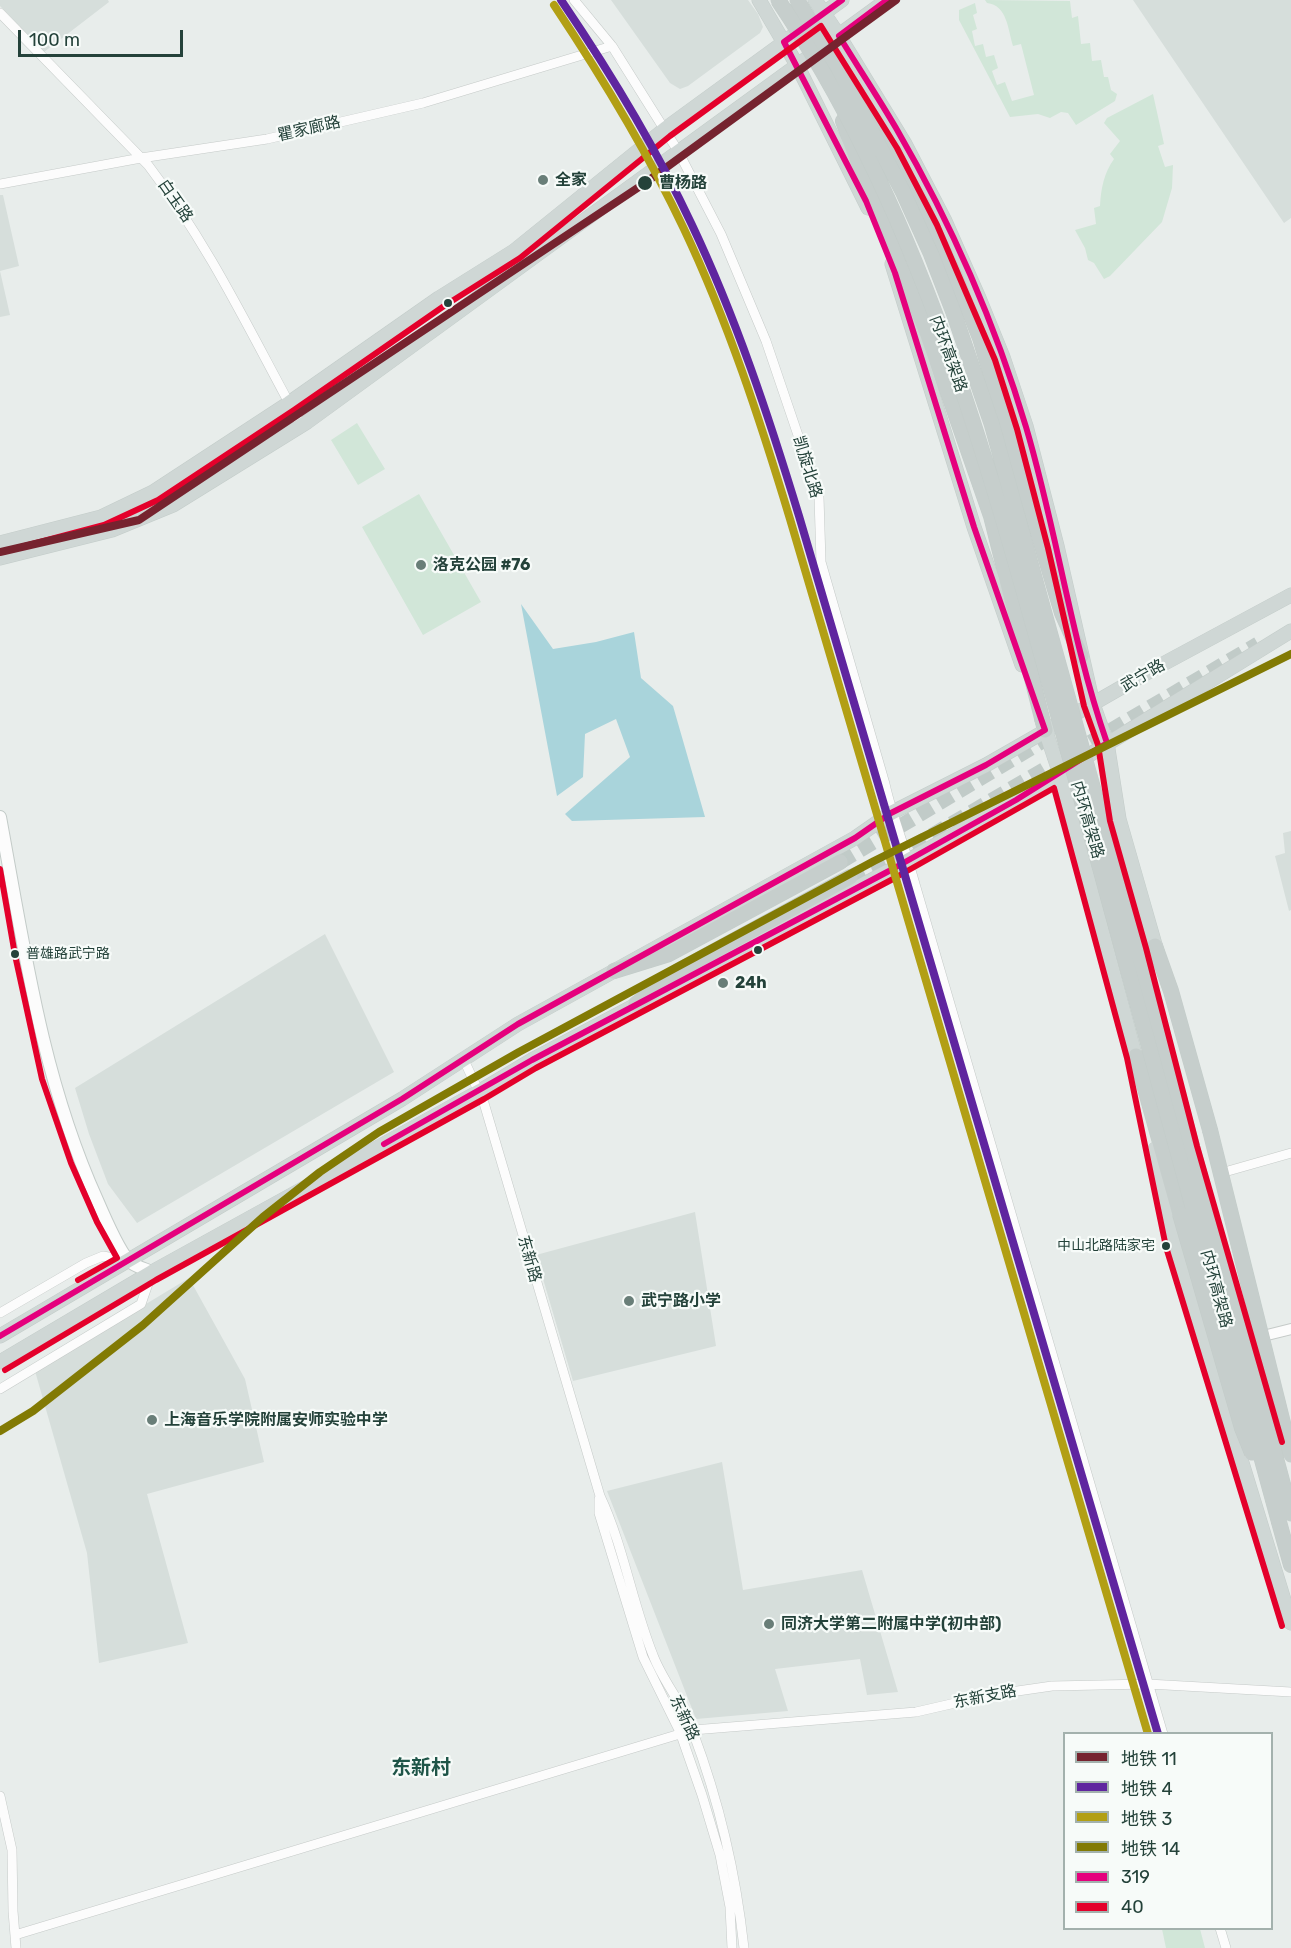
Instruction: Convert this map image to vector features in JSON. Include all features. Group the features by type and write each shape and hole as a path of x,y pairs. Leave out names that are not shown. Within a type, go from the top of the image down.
{"highway":[{"name":"内环高架路","path":"778,0 828,81 888,200 925,288 960,384 1006,530 1285,1518"},
{"name":"内环高架路","path":"797,0 838,68 903,192 953,311 992,425 1161,1032 1285,1518 1291,1565"},
{"path":"838,68 883,136 922,203 955,275 980,338 1062,613 1082,656"},
{"path":"828,81 869,191 932,346 991,516 1045,730"},
{"path":"614,971 669,954 840,862"},
{"path":"636,1004 678,970 850,878"},
{"path":"1155,946 1171,991 1210,1130 1291,1455"},
{"path":"1136,1056 1179,1214 1242,1428 1285,1518"}],"main road":[{"path":"759,0 797,65 866,201 895,273 974,527 1060,774 1136,1056 1175,1244 1291,1623"},
{"path":"815,0 905,144 945,221 980,298 1026,426 1058,546 1093,705 1107,743 1119,819 1155,946 1206,1144 1261,1336 1289,1422 1291,1440"},
{"path":"0,543 101,517 153,492 289,403 439,298 514,251 665,129 842,0"},
{"path":"0,558 112,530 173,505 301,425 887,0"},
{"name":"武宁路","path":"0,1336 402,1099 518,1024 855,838 891,813 986,765 1150,671 1291,595"},
{"path":"0,1362 152,1272 532,1060 908,860 1060,774 1291,631"},
{"path":"0,817 24,953 51,1076 78,1159 105,1218 129,1261 152,1272"}],"street":[{"name":"凯旋北路","path":"574,0 612,46 665,129 721,234 766,341 819,496 821,562 885,784 891,813 897,824 908,860 1019,1235 1162,1732"},
{"name":"白玉路","path":"0,13 141,158 168,190 207,251 301,425"},
{"name":"瞿家廊路","path":"0,184 141,158 267,139 423,102 612,46"},
{"name":"东新路","path":"463,1058 480,1091 600,1496 611,1520 653,1657 693,1730 727,1842 744,1948"},
{"path":"1228,1171 1291,1152"},
{"path":"0,1313 86,1263 103,1256 129,1261"},
{"path":"0,1389 141,1304 152,1272"},
{"path":"1207,1351 1291,1329"},
{"name":"东新路","path":"600,1496 599,1513 643,1657 680,1732 720,1855 730,1907 732,1948"},
{"name":"东新支路","path":"15,1935 680,1732 916,1712 990,1695 1052,1686 1148,1684 1291,1692"},
{"path":"0,1796 12,1850 16,1948"},
{"path":"1220,1930 1226,1948"}],"shaded area":[{"path":"0,0 108,0 109,2 44,52 0,6"},
{"path":"611,0 748,0 758,14 763,27 760,33 688,86 680,89 670,83"},
{"path":"1133,0 1291,0 1291,218 1284,223"},
{"path":"0,195 3,195 19,266 0,271"},
{"path":"0,271 10,315 0,317"},
{"path":"1291,831 1291,910 1289,911 1275,856 1285,853 1283,833"},
{"path":"325,934 394,1072 137,1223 108,1184 75,1088"},
{"name":"武宁路小学","path":"695,1212 716,1346 573,1381 536,1255"},
{"name":"上海音乐学院附属安师实验中学","path":"189,1278 245,1379 264,1462 147,1494 188,1643 99,1663 87,1553 35,1371"},
{"name":"同济大学第二附属中学(初中部)","path":"722,1462 743,1590 862,1570 898,1692 867,1695 860,1659 775,1669 788,1711 696,1719 607,1491"}],"green space":[{"path":"985,0 1070,1 1072,18 1078,16 1081,44 1090,43 1092,61 1101,60 1104,77 1108,77 1111,90 1117,94 1115,101 1076,125 1068,113 1061,112 1050,118 1038,114 1010,117 959,20 959,10 975,3 977,13 973,15 977,29 972,31 975,46 983,44 986,57 994,55 998,68 992,71 997,85 1005,82 1012,101 1034,95 1021,44 1013,46 1003,13"},
{"path":"1153,94 1164,144 1158,146 1165,167 1173,165 1172,188 1162,222 1110,276 1104,279 1094,263 1088,260 1085,248 1075,230 1096,224 1094,208 1100,206 1104,181 1114,159 1110,154 1120,141 1104,123 1107,118"},
{"path":"357,423 385,469 358,485 331,440"},
{"name":"洛克公园 #76","path":"419,494 481,602 423,635 362,527"},
{"path":"1162,1930 1200,1930 1205,1948 1166,1948"}],"water":[{"path":"521,604 553,649 596,642 634,632 641,678 673,706 705,817 572,821 565,814 630,757 616,719 585,734 583,777 557,796"}],"tunnel":[{"path":"850,877 902,853 1258,644"},
{"path":"840,862 1073,723"}],"metro line":[{"name":"4","path":"561,0 631,110 678,196 723,296 764,405 799,516 1157,1732"},
{"name":"11","path":"0,552 139,520 645,183 896,0"},
{"name":"3","path":"554,5 623,115 670,200 715,300 755,408 790,519 1147,1732"},
{"name":"14","path":"0,1431 33,1411 143,1325 263,1217 320,1172 379,1132 519,1052 874,861 1291,654"}],"transit line":[{"name":"319","path":"0,1336 402,1099 518,1024 855,838 891,813 986,765 1045,730 974,527 895,273 866,201 784,42 842,0"},
{"name":"319","path":"839,36 887,0"},
{"name":"40","path":"2,552 104,525 158,500 294,410 444,306 520,258 670,136 821,26 897,148 937,225 995,360 1017,429 1048,548 1084,706 1098,745 1110,821 1146,948 1197,1146 1282,1442"},
{"name":"319","path":"839,36 916,164 953,237 986,312 1014,388 1037,466 1084,665 1107,743"},
{"name":"319","path":"384,1144 532,1060 889,871 1016,800 1107,743"},
{"name":"40","path":"5,1370 156,1280 536,1068 893,879 1054,788 1127,1058 1166,1247 1282,1626"},
{"name":"40","path":"0,869 15,955 42,1079 71,1163 97,1222 117,1258 78,1280"}],"place":[{"name":"全家","path":"543,180"},
{"name":"曹杨路","path":"645,183"},
{"name":"洛克公园 #76","path":"421,565"},
{"name":"普雄路武宁路","path":"15,954"},
{"name":"24h","path":"723,983"},
{"name":"中山北路陆家宅","path":"1166,1246"},
{"name":"武宁路小学","path":"629,1301"},
{"name":"上海音乐学院附属安师实验中学","path":"152,1420"},
{"name":"同济大学第二附属中学(初中部)","path":"769,1624"}],"district":[{"name":"东新村","path":"421,1768"}]}
